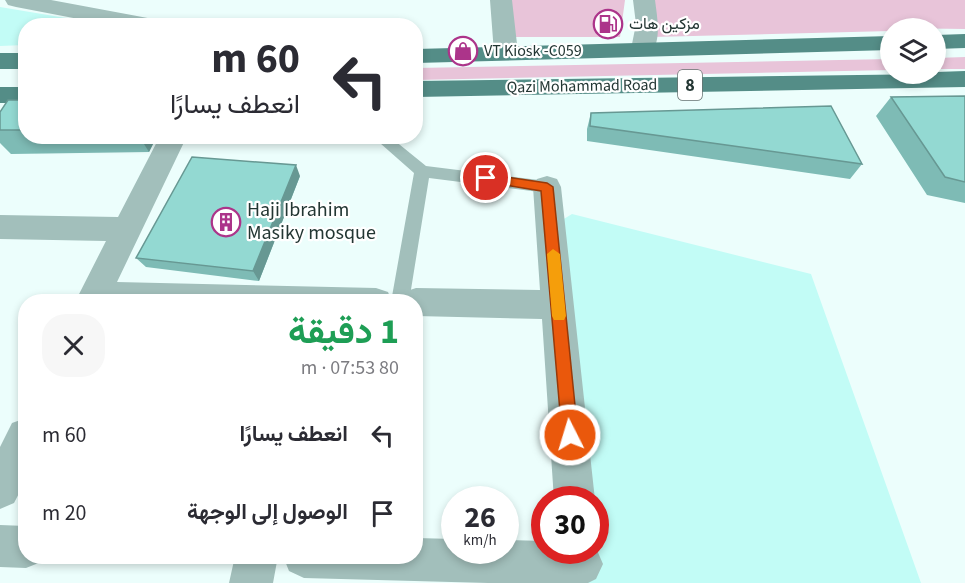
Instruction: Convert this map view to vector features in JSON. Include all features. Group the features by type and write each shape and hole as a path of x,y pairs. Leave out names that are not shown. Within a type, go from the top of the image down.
{"main road":[{"path":"946,42 965,41"},
{"name":"Qazi Mohammad Road","path":"423,56 880,43"},
{"path":"0,61 18,61"},
{"name":"Qazi Mohammad Road","path":"423,89 965,79"},
{"path":"0,95 18,95"}],"street":[{"path":"16,0 111,18"},
{"path":"501,0 506,53"},
{"path":"642,48 647,24 644,0"},
{"path":"6,120 18,104"},
{"path":"96,294 170,144"},
{"path":"547,187 574,486"},
{"path":"0,227 128,229"},
{"path":"423,302 558,305"},
{"path":"0,489 18,453"},
{"path":"0,546 18,547"},
{"path":"423,560 581,566"},
{"path":"251,583 255,564"}],"lane":[{"path":"389,144 422,171 547,187"},
{"path":"401,294 422,171"}],"shaded area":[{"path":"496,0 625,0 620,37 502,37"},
{"path":"645,0 965,0 965,29 946,29 946,18 880,18 880,31 652,37"},
{"path":"0,7 66,18 18,18 18,45 0,46"},
{"path":"965,57 965,69 946,69 946,58"},
{"path":"880,59 880,70 423,80 423,68"},
{"path":"572,214 811,274 921,583 565,583 583,564 609,564 609,486 561,486 549,228"}],"building":[{"path":"965,96 965,182 945,177 891,97"},
{"path":"8,100 18,100 18,130 0,130 0,112"},
{"path":"831,106 862,164 590,126 591,113"},
{"name":"Haji Ibrahim Masiky mosque","path":"192,157 296,165 253,271 136,258"}],"slow traffic":[{"path":"553,254 559,316"}],"place":[{"name":"مزكين هات","path":"608,24"},
{"name":"VT Kiosk -C059","path":"463,51"},
{"name":"Haji Ibrahim Masiky mosque","path":"226,222"}],"route":[{"path":"486,178 547,187 570,435"}]}
